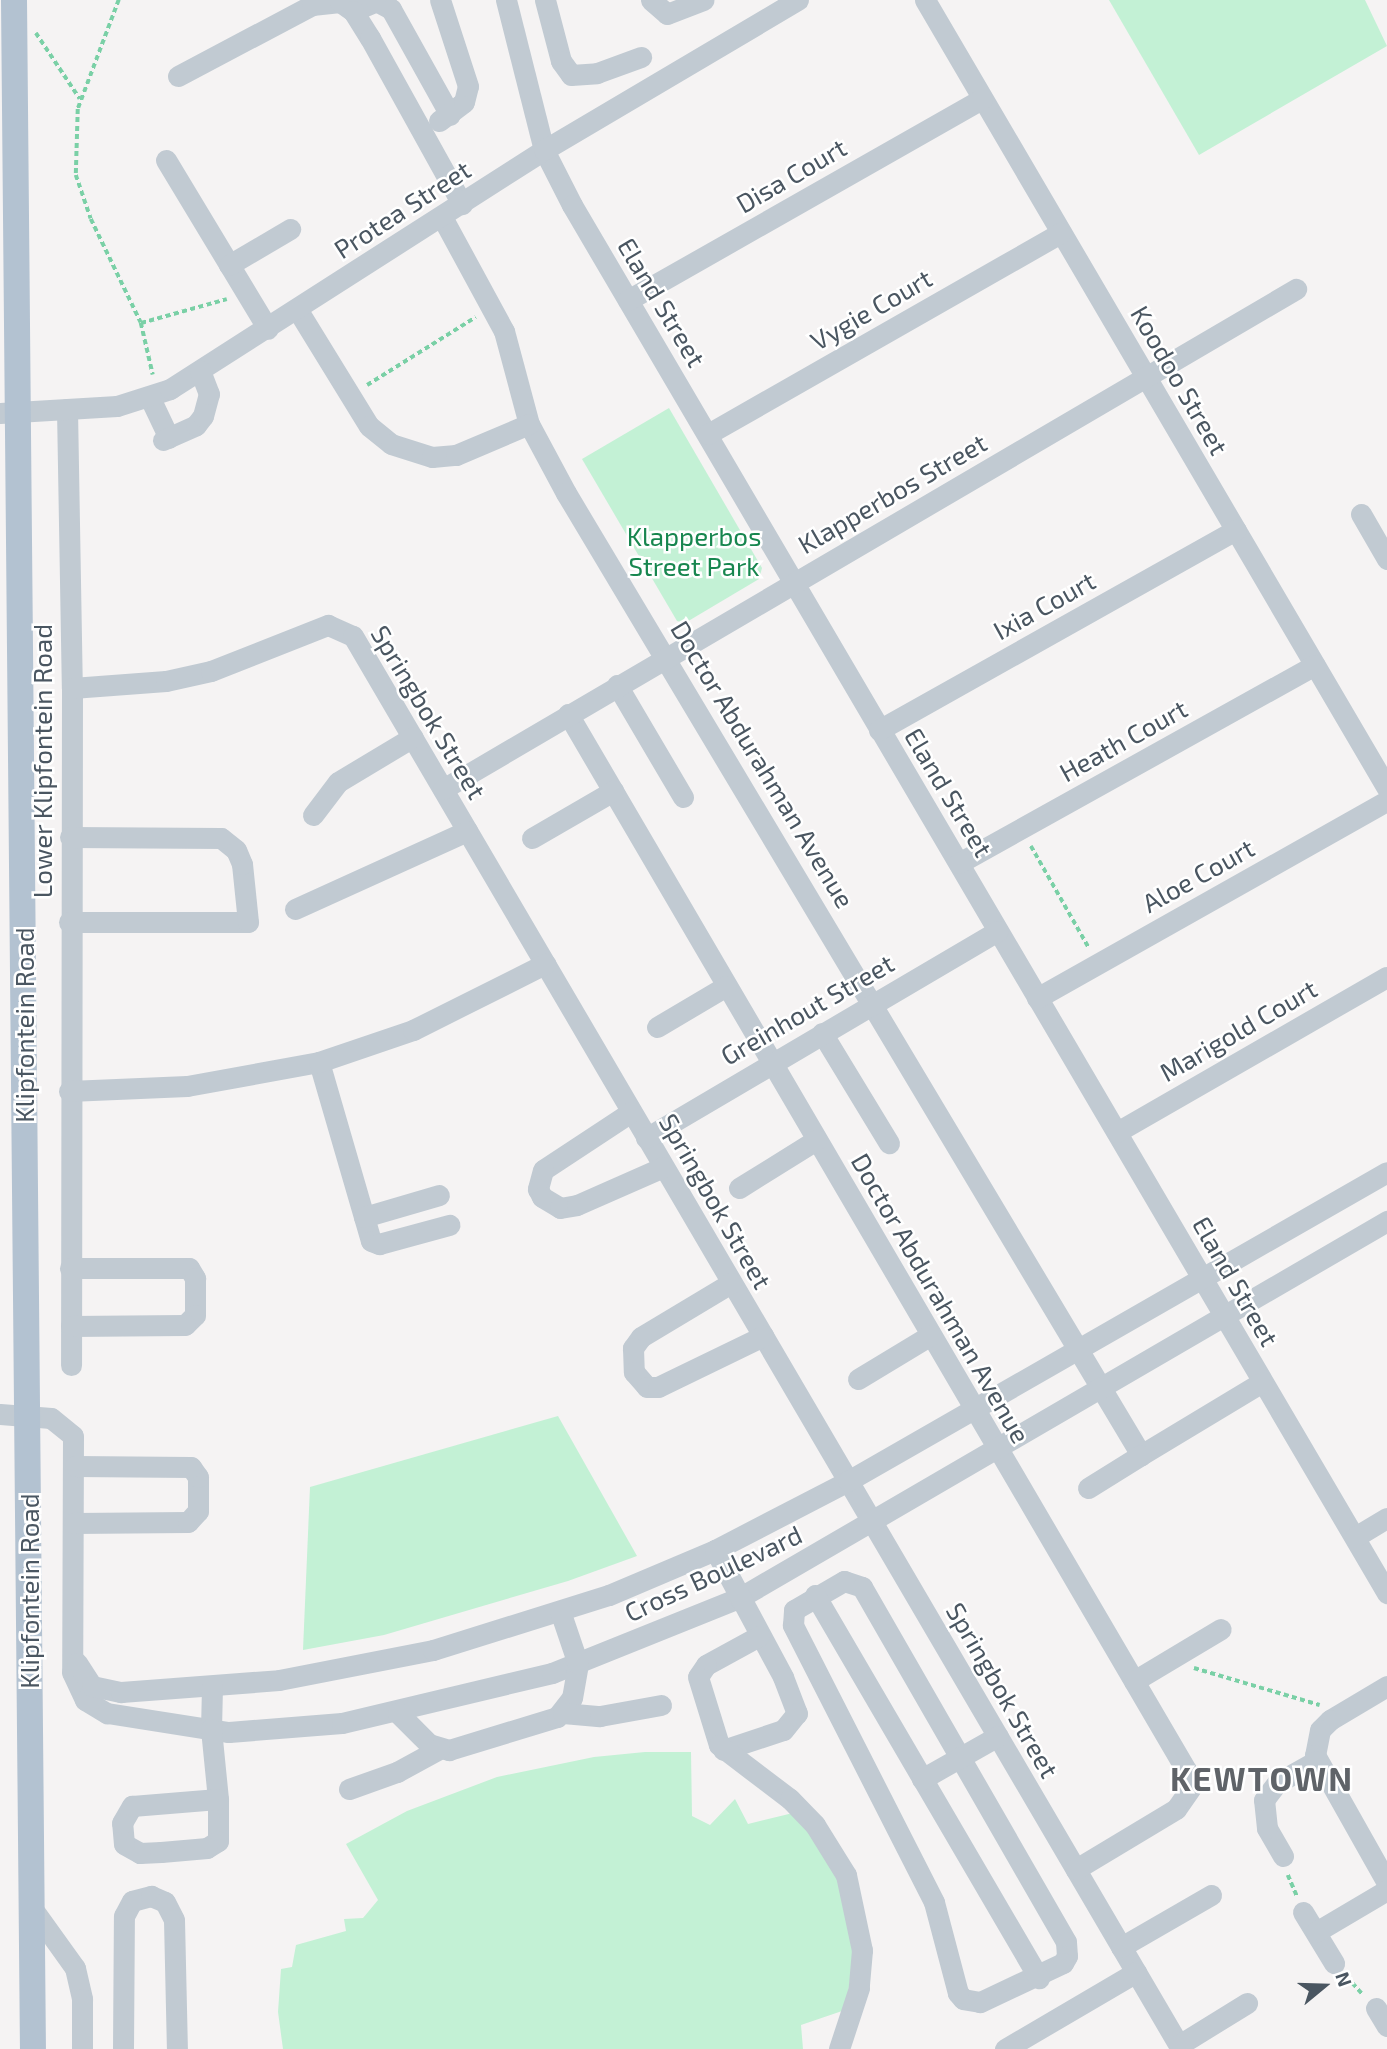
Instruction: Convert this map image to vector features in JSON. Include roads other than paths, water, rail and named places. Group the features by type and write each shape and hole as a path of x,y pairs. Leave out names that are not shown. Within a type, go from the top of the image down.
{"main road":[{"name":"Klipfontein Road","path":"14,0 10,413 27,1415 33,2049"}],"street":[{"path":"422,131 450,115 464,102 468,86 440,0"},
{"name":"Eland Street","path":"506,0 544,150 628,300 1387,1593"},
{"path":"545,0 566,71 579,77 641,57"},
{"path":"651,0 667,14 703,0"},
{"name":"Protea Street","path":"10,413 150,398 200,371 544,150 798,0"},
{"name":"Koodoo Street","path":"925,0 1387,788"},
{"path":"353,11 376,1 391,9 450,115"},
{"path":"178,76 313,5 340,2 353,11 462,204"},
{"path":"617,66 635,97"},
{"name":"Disa Court","path":"628,300 982,99"},
{"path":"166,160 268,328"},
{"name":"Doctor Abdurahman Avenue","path":"442,217 493,306 513,358 529,424 1141,1455"},
{"path":"229,265 290,229"},
{"name":"Vygie Court","path":"708,434 1061,233"},
{"name":"Klapperbos Street","path":"443,789 666,656 1147,379 1296,289"},
{"path":"297,309 369,426 391,444 432,457 476,449 529,424"},
{"path":"150,398 166,439 196,425 215,395 200,371"},
{"name":"Lower Klipfontein Road","path":"67,409 72,688 69,922 71,1365"},
{"path":"1361,514 1387,559"},
{"name":"Ixia Court","path":"880,730 1236,530"},
{"name":"Springbok Street","path":"72,688 166,681 211,671 319,627 338,626 361,647 1180,2047"},
{"name":"Heath Court","path":"959,863 1315,665"},
{"path":"617,685 683,797"},
{"name":"Doctor Abdurahman Avenue","path":"568,714 770,1063 1180,1758 1190,1789 1176,1809 1076,1869"},
{"path":"313,815 338,782 413,737"},
{"path":"532,838 613,791"},
{"name":"Aloe Court","path":"1037,998 1387,801"},
{"path":"295,909 467,831"},
{"path":"69,922 248,922 242,864 236,850 221,838 70,837"},
{"name":"Greinhout Street","path":"646,1138 998,931"},
{"path":"69,1091 187,1086 319,1062 412,1030 545,964"},
{"name":"Marigold Court","path":"1116,1132 1387,977"},
{"path":"657,1027 726,986"},
{"path":"822,1033 889,1143"},
{"path":"319,1062 357,1195 375,1245 449,1225"},
{"path":"631,1112 543,1170 538,1189 542,1197 560,1208 577,1205 663,1167"},
{"path":"740,1188 816,1140"},
{"name":"Cross Boulevard","path":"74,1651 84,1678 108,1691 212,1686 279,1680 433,1650 560,1611 715,1550 848,1481 1387,1172"},
{"path":"364,1217 439,1195"},
{"name":"Cross Boulevard","path":"27,1415 51,1418 67,1428 73,1437 74,1682 95,1708 211,1729 276,1732 398,1713 578,1664 739,1598 1387,1221"},
{"path":"70,1268 188,1268 195,1278 195,1315 185,1325 71,1326"},
{"path":"732,1283 641,1337 633,1348 634,1373 647,1387 658,1387 763,1336"},
{"path":"858,1380 931,1335"},
{"path":"1088,1488 1262,1382"},
{"path":"0,1414 27,1415"},
{"path":"74,1523 188,1522 198,1511 198,1477 191,1467 75,1466"},
{"path":"1355,1537 1387,1518"},
{"path":"715,1550 783,1677 797,1713 783,1730 723,1750"},
{"path":"844,1581 862,1587 961,1757 1066,1942 1067,1956 1062,1963 1039,1978 981,2002 963,1999 958,1993 934,1902 793,1625 794,1610 815,1595 844,1581"},
{"path":"815,1595 1039,1978"},
{"path":"560,1611 578,1664 572,1698 563,1713"},
{"path":"1134,1681 1221,1629"},
{"path":"759,1636 699,1672 713,1733 723,1750 790,1799 815,1825 846,1875 862,1950 859,1989 839,2049"},
{"path":"212,1686 211,1729 218,1799 220,1838 211,1846 140,1853 124,1844 122,1823 132,1806 218,1799"},
{"path":"1387,1686 1330,1720 1320,1730 1316,1761 1387,1883"},
{"path":"349,1789 397,1772 439,1749 463,1747 522,1730 563,1713 600,1716 661,1705"},
{"path":"398,1713 439,1749"},
{"path":"922,1779 998,1736"},
{"path":"1283,1856 1267,1828 1264,1800 1277,1783 1316,1761"},
{"path":"1315,1932 1387,1890"},
{"path":"1121,1947 1211,1895"},
{"path":"123,2049 124,1916 132,1901 151,1896 164,1902 174,1920 177,2049"},
{"path":"32,1909 75,1968 82,1999 82,2049"},
{"path":"1303,1912 1334,1963"},
{"path":"1004,2049 1136,1972"},
{"path":"1180,2047 1247,2003"}],"district":[{"name":"KEWTOWN","path":"1262,1779"}],"park label":[{"name":"Klapperbos Street Park","path":"694,551"}]}
